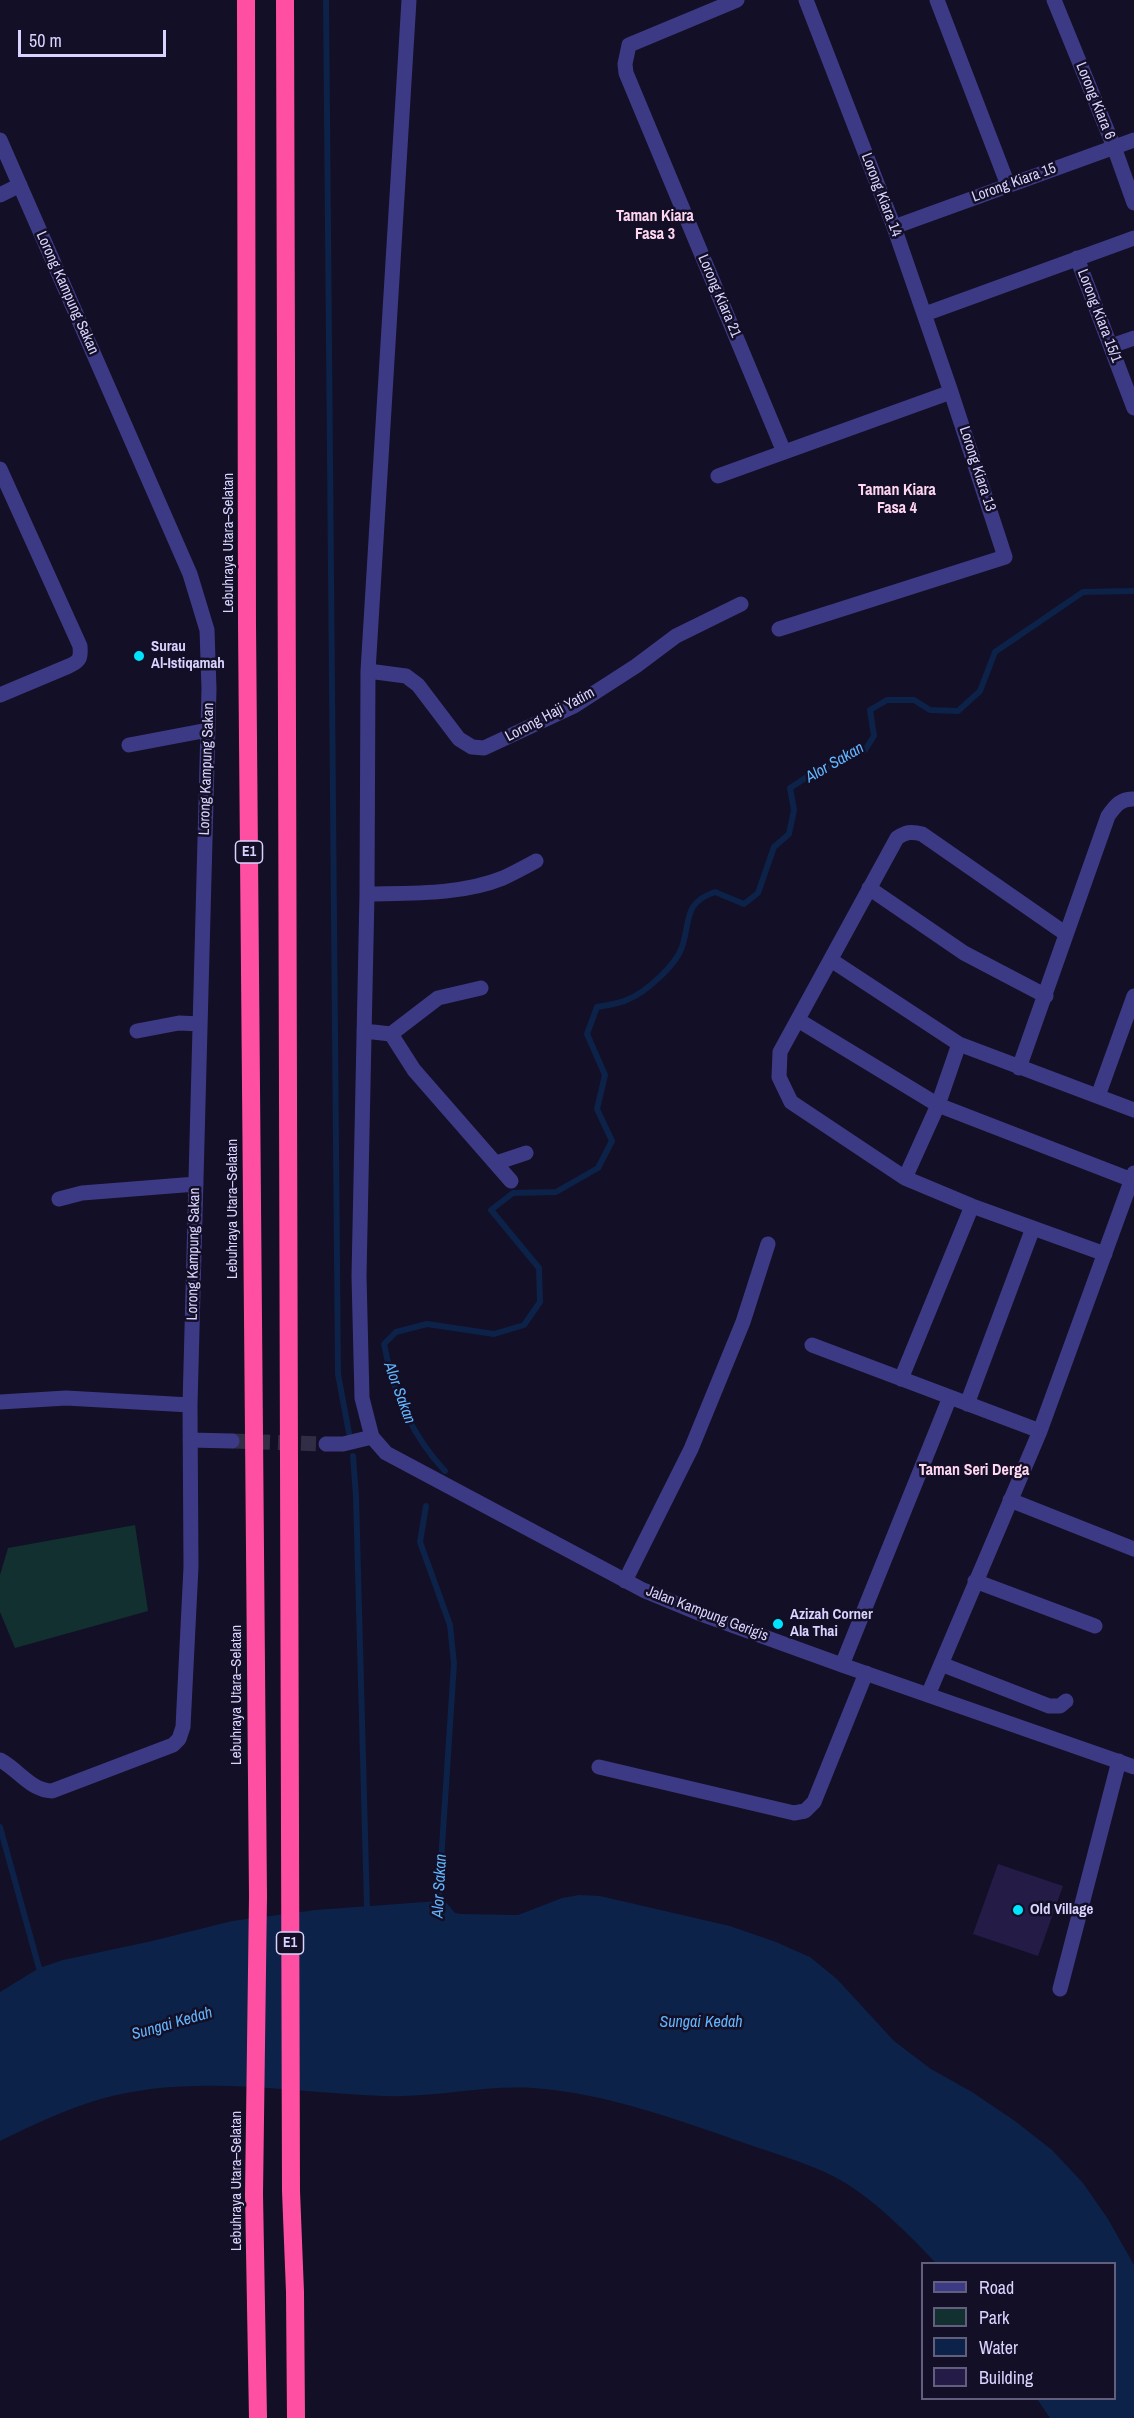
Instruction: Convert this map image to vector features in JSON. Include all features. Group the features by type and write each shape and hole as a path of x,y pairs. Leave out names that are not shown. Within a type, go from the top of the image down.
{"highway":[{"name":"Lebuhraya Utara–Selatan","path":"246,0 247,624 258,1896 254,2194 258,2418"},
{"name":"E1","path":"285,0 291,2191 296,2418"}],"street":[{"path":"326,1444 343,1444 372,1437 362,1398 359,1276 367,894 368,671 409,0"},
{"path":"706,6 737,0"},
{"name":"Lorong Kiara 14","path":"806,0 894,227 951,392"},
{"path":"937,0 1008,185"},
{"name":"Lorong Kiara 6","path":"1054,0 1114,147 1134,203"},
{"name":"Lorong Kiara 21","path":"706,6 629,45 625,64 626,73 784,452"},
{"name":"Lorong Kampung Sakan","path":"0,140 190,574 207,630 209,656 190,1405 190,1567 183,1727 179,1739 173,1745 52,1791 40,1791 12,1766 0,1760"},
{"name":"Lorong Kiara 15","path":"894,227 1134,140"},
{"path":"0,195 20,185"},
{"path":"925,314 1134,238"},
{"name":"Lorong Kiara 15/1","path":"1077,258 1134,408"},
{"path":"1111,346 1134,338"},
{"path":"718,476 951,392"},
{"name":"Lorong Kiara 13","path":"778,629 1005,557 951,392"},
{"path":"0,469 80,646 81,656 79,661 0,695"},
{"name":"Lorong Haji Yatim","path":"368,671 406,676 418,685 459,739 472,747 484,748 573,706 636,666 676,636 741,604"},
{"path":"129,745 208,730"},
{"path":"1019,1068 1108,816 1115,805 1123,800 1134,799"},
{"path":"1066,934 922,834 913,831 904,833 897,838 780,1052 779,1077 791,1102 905,1178 972,1206 1106,1254"},
{"path":"367,894 435,892 474,886 502,879 537,861"},
{"path":"869,888 964,953 1046,996"},
{"path":"831,960 959,1044 1134,1110"},
{"path":"364,1031 392,1034 438,998 481,988"},
{"path":"1098,1096 1134,996"},
{"path":"798,1020 938,1105 1133,1176 1040,1431 928,1695"},
{"path":"137,1031 179,1023 200,1024"},
{"path":"392,1034 414,1070 512,1181"},
{"path":"905,1178 938,1105 959,1044"},
{"path":"496,1163 526,1153"},
{"path":"59,1199 82,1193 196,1184"},
{"path":"902,1378 972,1206"},
{"path":"967,1404 1033,1228"},
{"path":"625,1581 695,1439 743,1322 768,1244"},
{"path":"812,1345 1040,1431"},
{"path":"842,1665 950,1397"},
{"path":"0,1402 66,1398 190,1405"},
{"name":"Jalan Kampung Gerigis","path":"372,1437 386,1453 625,1581 702,1614 1134,1767"},
{"path":"190,1440 232,1441"},
{"path":"1010,1500 1134,1549"},
{"path":"975,1581 1095,1626"},
{"path":"941,1664 1049,1706 1060,1706 1066,1701"},
{"path":"599,1767 794,1813 805,1811 814,1802 866,1673"},
{"path":"1060,1989 1119,1761"}],"green space":[{"path":"135,1525 148,1611 15,1648 0,1612 0,1575 8,1548"}],"water":[{"name":"Sungai Kedah","path":"579,1895 600,1896 730,1926 810,1957 837,1979 894,2041 931,2069 972,2092 1015,2121 1052,2150 1083,2183 1108,2219 1134,2265 1134,2418 1050,2418 1038,2400 1116,2400 1116,2262 935,2262 883,2211 836,2178 787,2157 616,2102 533,2088 496,2088 384,2096 242,2087 171,2087 136,2091 88,2103 0,2141 0,1992 39,1968 63,1960 232,1921 315,1910 438,1901 446,1902 455,1913 518,1915 562,1898"}],"building":[{"name":"Old Village","path":"998,1864 1063,1886 1038,1956 973,1934"}],"waterway":[{"path":"326,0 338,1374 349,1433"},
{"name":"Alor Sakan","path":"445,1471 422,1443 405,1412 398,1396 384,1344 396,1332 427,1324 494,1334 524,1325 540,1302 539,1268 491,1210 513,1193 556,1192 598,1168 612,1141 597,1109 605,1075 587,1034 597,1007 621,1002 636,995 667,970 682,947 693,907 705,896 715,892 744,904 758,893 774,847 789,834 794,810 790,788 810,775 865,750 874,736 870,710 887,700 914,700 930,710 958,711 980,691 995,652 1083,592 1134,591"},
{"path":"353,1456 367,1908 365,1914"},
{"name":"Alor Sakan","path":"426,1506 420,1542 450,1625 454,1664 438,1907"},
{"path":"0,1827 39,1968"}],"tunnel":[{"path":"232,1441 326,1444"}],"place":[{"name":"Surau Al-Istiqamah","path":"139,656"},
{"name":"Azizah Corner Ala Thai","path":"778,1624"},
{"name":"Old Village","path":"1018,1910"}],"district":[{"name":"Taman Kiara Fasa 3","path":"655,226"},
{"name":"Taman Kiara Fasa 4","path":"897,500"},
{"name":"Taman Seri Derga","path":"974,1471"}]}
